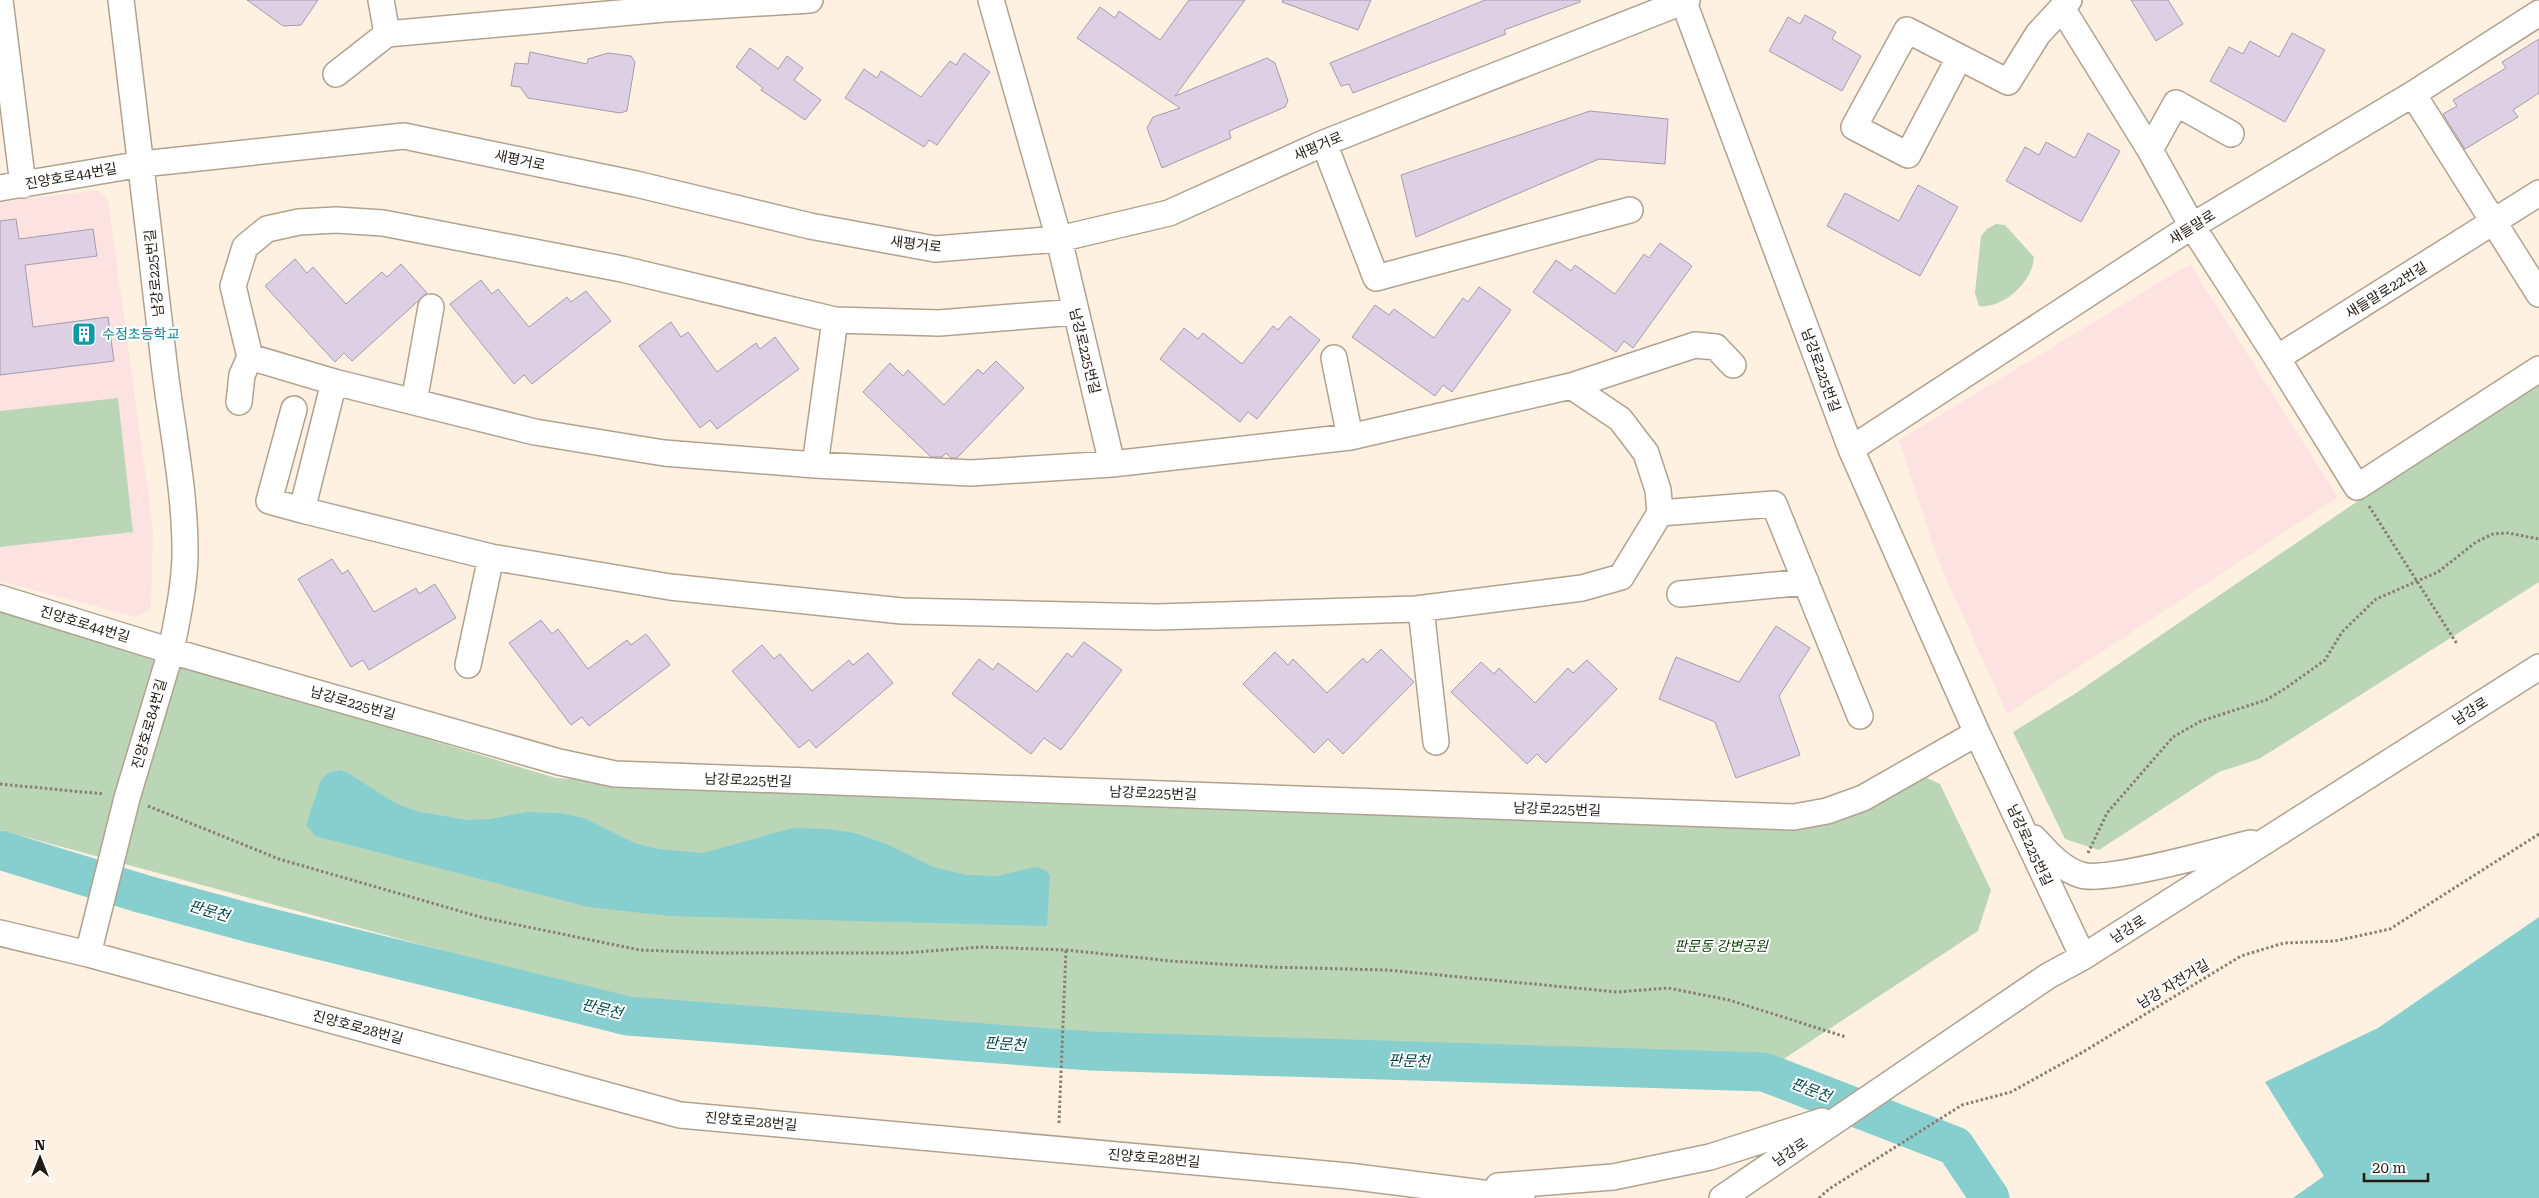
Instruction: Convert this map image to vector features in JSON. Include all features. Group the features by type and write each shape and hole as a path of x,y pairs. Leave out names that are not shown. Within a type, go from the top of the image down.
{"street":[{"name":"남강로225번길","path":"121,0 182,509 185,557 182,595 171,651 559,762 615,774 1794,817 1827,811 1863,798 1977,733"},
{"path":"381,0 387,34"},
{"path":"336,74 387,34 664,9 810,0"},
{"name":"남강로225번길","path":"991,0 1059,239 1112,464"},
{"name":"남강로225번길","path":"1685,1 1851,449 1977,733 2083,957"},
{"name":"새평거로","path":"142,164 404,136 636,184 810,226 934,248 1059,239 1170,213 1324,143 1685,1"},
{"path":"1959,58 1908,155 1854,127 1907,30 2008,82 2038,34 2066,4 2192,226 2277,358 2356,487 2539,369"},
{"path":"1,13 11,186"},
{"name":"새들말로","path":"1851,449 2192,226 2413,94 2539,14"},
{"path":"2413,94 2539,294"},
{"path":"2150,150 2176,103 2231,134"},
{"path":"1324,143 1376,278 1630,210"},
{"name":"진양호로44번길","path":"11,186 142,164"},
{"name":"새들말로22번길","path":"2277,358 2539,193"},
{"path":"239,402 242,375 250,357 233,286 245,248 267,229 299,222 336,220 383,222 622,269 835,320 940,324 1076,312"},
{"path":"414,402 431,307"},
{"path":"815,465 835,320"},
{"path":"250,357 334,382 535,432 664,453 815,465 971,473 1112,464 1350,437 1571,386 1695,345 1716,347 1733,365"},
{"path":"1334,358 1350,437"},
{"path":"302,510 334,382"},
{"path":"294,410 270,501 491,558 670,588 902,611 1157,617 1421,608 1582,588 1622,577 1660,513 1658,490 1646,453 1620,419 1571,386"},
{"path":"1660,513 1774,504 1860,716"},
{"path":"468,665 491,558"},
{"path":"1680,594 1806,582"},
{"name":"진양호로44번길","path":"0,598 171,651"},
{"path":"1421,608 1436,742"},
{"name":"진양호로84번길","path":"88,954 127,798 171,651"},
{"name":"남강로","path":"1729,1194 1848,1112 1918,1067 2048,976 2083,957 2539,667"},
{"path":"2019,822 2055,862 2082,875 2107,876 2270,838"},
{"name":"진양호로28번길","path":"0,933 88,954 680,1115 1348,1176 1465,1194 1522,1198"},
{"path":"1465,1194 1613,1177 1710,1157 1848,1112"}],"path":[{"path":"2356,487 2457,644"},
{"path":"2085,861 2107,813 2173,737 2201,721 2266,700 2286,688 2325,660 2342,632 2376,599 2438,572 2476,542 2493,534 2508,533 2539,539"},
{"path":"0,784 127,798 280,859 484,918 640,950 718,953 875,954 982,947 1066,950 1171,961 1268,967 1387,970 1616,992 1668,988 1729,1000 1846,1037"},
{"name":"남강 자전거길","path":"1819,1198 1829,1189 1962,1106 2011,1092 2083,1052 2241,956 2263,947 2284,943 2336,941 2390,929 2539,834"},
{"path":"1059,1123 1066,950"}],"shaded area":[{"path":"98,190 108,200 153,530 151,609 136,617 0,581 0,202"},
{"path":"2190,264 2338,497 2007,714 1937,558 1899,440"}],"green space":[{"path":"1996,224 2005,225 2034,257 2028,276 2015,292 1998,303 1979,306 1975,293 1981,236 1987,229"},
{"path":"2539,382 2539,582 2259,759 2219,772 2099,850 2065,839 2013,732 2076,693 2415,462"},
{"path":"118,398 133,532 0,547 0,411"},
{"name":"판문동 강변공원","path":"0,609 556,778 693,787 1802,824 1923,776 1940,784 1991,890 1978,931 1764,1072 705,1022 0,830"}],"water":[{"path":"340,770 348,773 395,803 415,811 466,820 490,819 526,812 560,813 584,818 637,844 659,849 703,853 793,828 828,829 855,833 889,845 933,867 966,875 997,876 1035,867 1045,870 1050,875 1047,926 669,916 588,907 315,836 306,825 321,780 328,773"},
{"path":"2539,917 2539,1198 2293,1198 2324,1176 2265,1082 2378,1028"}],"building":[{"path":"247,0 318,0 301,25 283,26"},
{"path":"1189,0 1245,0 1175,96 1267,58 1275,63 1288,101 1285,107 1229,131 1231,138 1162,168 1147,128 1153,117 1180,108 1077,38 1100,7 1115,18 1119,11 1160,40"},
{"path":"1283,0 1371,0 1358,30 1282,2"},
{"path":"1485,0 1580,0 1580,2 1504,30 1506,34 1353,93 1349,84 1341,86 1330,63"},
{"path":"2131,0 2168,0 2183,24 2156,41"},
{"path":"1805,15 1836,32 1832,39 1861,56 1842,91 1769,51 1788,17 1800,24"},
{"path":"2292,33 2325,50 2285,122 2210,81 2229,47 2243,54 2250,41 2279,57"},
{"path":"2539,39 2539,93 2513,110 2518,117 2465,149 2443,114 2457,106 2453,100 2506,68 2502,62"},
{"path":"750,48 778,69 787,56 803,68 794,80 821,100 805,120 761,90 763,88 736,67"},
{"path":"530,52 587,64 588,59 608,53 631,56 635,62 627,111 620,113 528,98 520,87 511,86 515,63 528,64"},
{"path":"964,53 990,72 937,145 929,140 924,147 845,98 864,69 877,78 881,71 921,97 950,61 956,65"},
{"path":"1590,111 1668,119 1665,164 1599,159 1416,237 1401,175"},
{"path":"2088,133 2120,151 2081,222 2006,181 2025,147 2039,155 2046,142 2075,158"},
{"path":"1918,185 1958,207 1920,276 1827,226 1845,193 1899,221"},
{"path":"16,219 19,239 93,229 97,256 25,265 33,327 108,317 114,361 0,375 0,221"},
{"path":"1660,243 1692,266 1633,348 1624,341 1616,352 1533,292 1556,260 1571,271 1575,265 1615,294 1644,254 1649,258"},
{"path":"295,259 307,273 313,267 346,304 382,272 387,277 401,264 427,293 352,361 344,353 335,362 265,286"},
{"path":"481,280 492,294 498,289 529,327 567,297 571,302 586,291 611,321 532,384 524,375 514,384 450,304"},
{"path":"1479,287 1511,310 1452,392 1443,385 1435,396 1352,337 1375,305 1389,315 1394,309 1434,338 1463,298 1468,302"},
{"path":"1290,316 1320,340 1257,419 1248,412 1240,422 1160,359 1184,328 1198,339 1203,333 1242,364 1273,326 1278,330"},
{"path":"671,322 681,337 688,332 717,372 756,343 760,349 775,337 799,369 717,429 710,420 700,428 639,346"},
{"path":"996,361 1024,388 957,458 951,458 946,453 942,457 931,457 863,392 890,363 903,376 908,370 944,405 978,369 983,374"},
{"path":"332,559 342,574 348,570 374,612 416,588 419,594 435,584 456,618 369,670 363,660 351,667 298,579"},
{"path":"541,620 552,634 558,629 588,669 627,640 631,645 646,634 670,665 589,726 582,717 571,725 509,643"},
{"path":"1776,626 1810,648 1779,696 1800,755 1736,778 1715,722 1659,699 1676,657 1739,682"},
{"path":"1084,642 1122,670 1061,750 1044,738 1031,754 952,694 979,659 993,670 998,663 1037,692 1067,653 1072,657"},
{"path":"762,645 774,659 780,654 812,691 849,660 853,665 868,653 893,683 816,748 809,740 799,748 732,671"},
{"path":"1381,649 1414,682 1343,754 1328,739 1314,753 1243,684 1275,652 1288,665 1293,659 1327,693 1363,658 1367,663"},
{"path":"1587,660 1617,689 1546,763 1537,754 1527,764 1451,692 1481,662 1494,674 1499,668 1535,703 1568,668 1573,673"}],"waterway":[{"name":"판문천","path":"0,850 143,894 250,923 628,1016 1091,1051 1764,1072 1955,1146 1990,1198"}],"place":[{"name":"수정초등학교","path":"84,334"}]}
